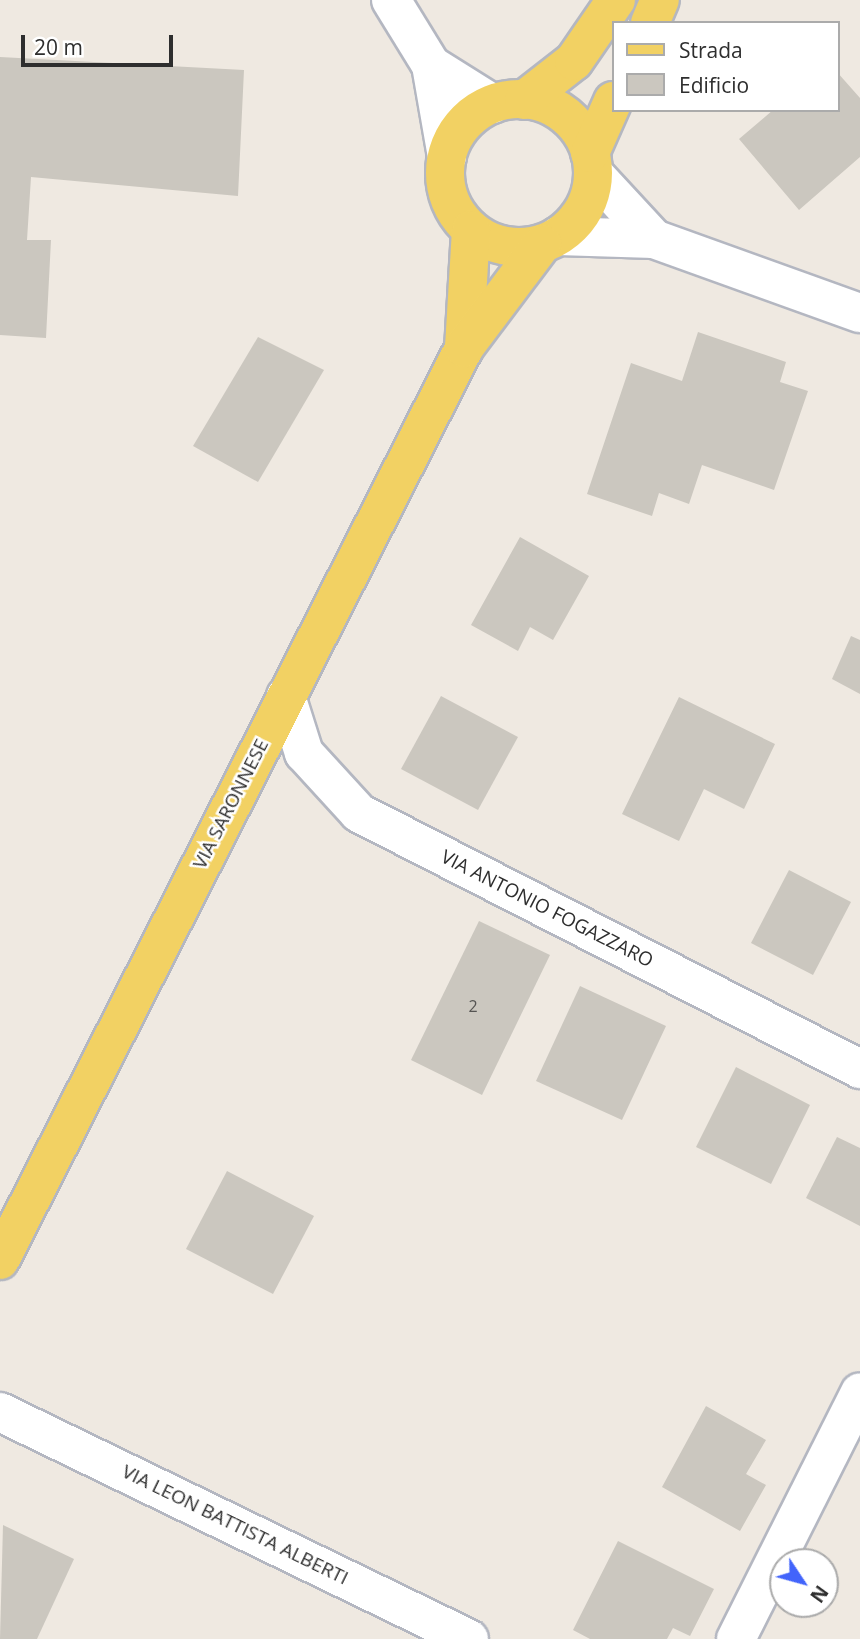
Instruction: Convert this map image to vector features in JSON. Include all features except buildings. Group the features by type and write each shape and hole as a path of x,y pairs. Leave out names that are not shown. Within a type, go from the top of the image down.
{"main road":[{"path":"550,240 510,247 471,230 449,197 447,157 466,121 508,102 575,61 616,0"},
{"path":"651,21 660,0"},
{"path":"508,102 565,115 592,163"},
{"name":"VIA SARONNESE","path":"0,1260 464,348 550,240 581,213 592,163 612,104"},
{"name":"VIA SARONNESE","path":"464,348 471,230"}],"street":[{"path":"391,0 431,65 447,157"},
{"path":"431,65 508,102"},
{"path":"592,163 654,239"},
{"path":"550,240 654,239 860,313"},
{"name":"VIA ANTONIO FOGAZZARO","path":"286,696 304,753 359,813 860,1069"},
{"path":"736,1639 860,1392"},
{"name":"VIA LEON BATTISTA ALBERTI","path":"0,1412 469,1639"}]}
